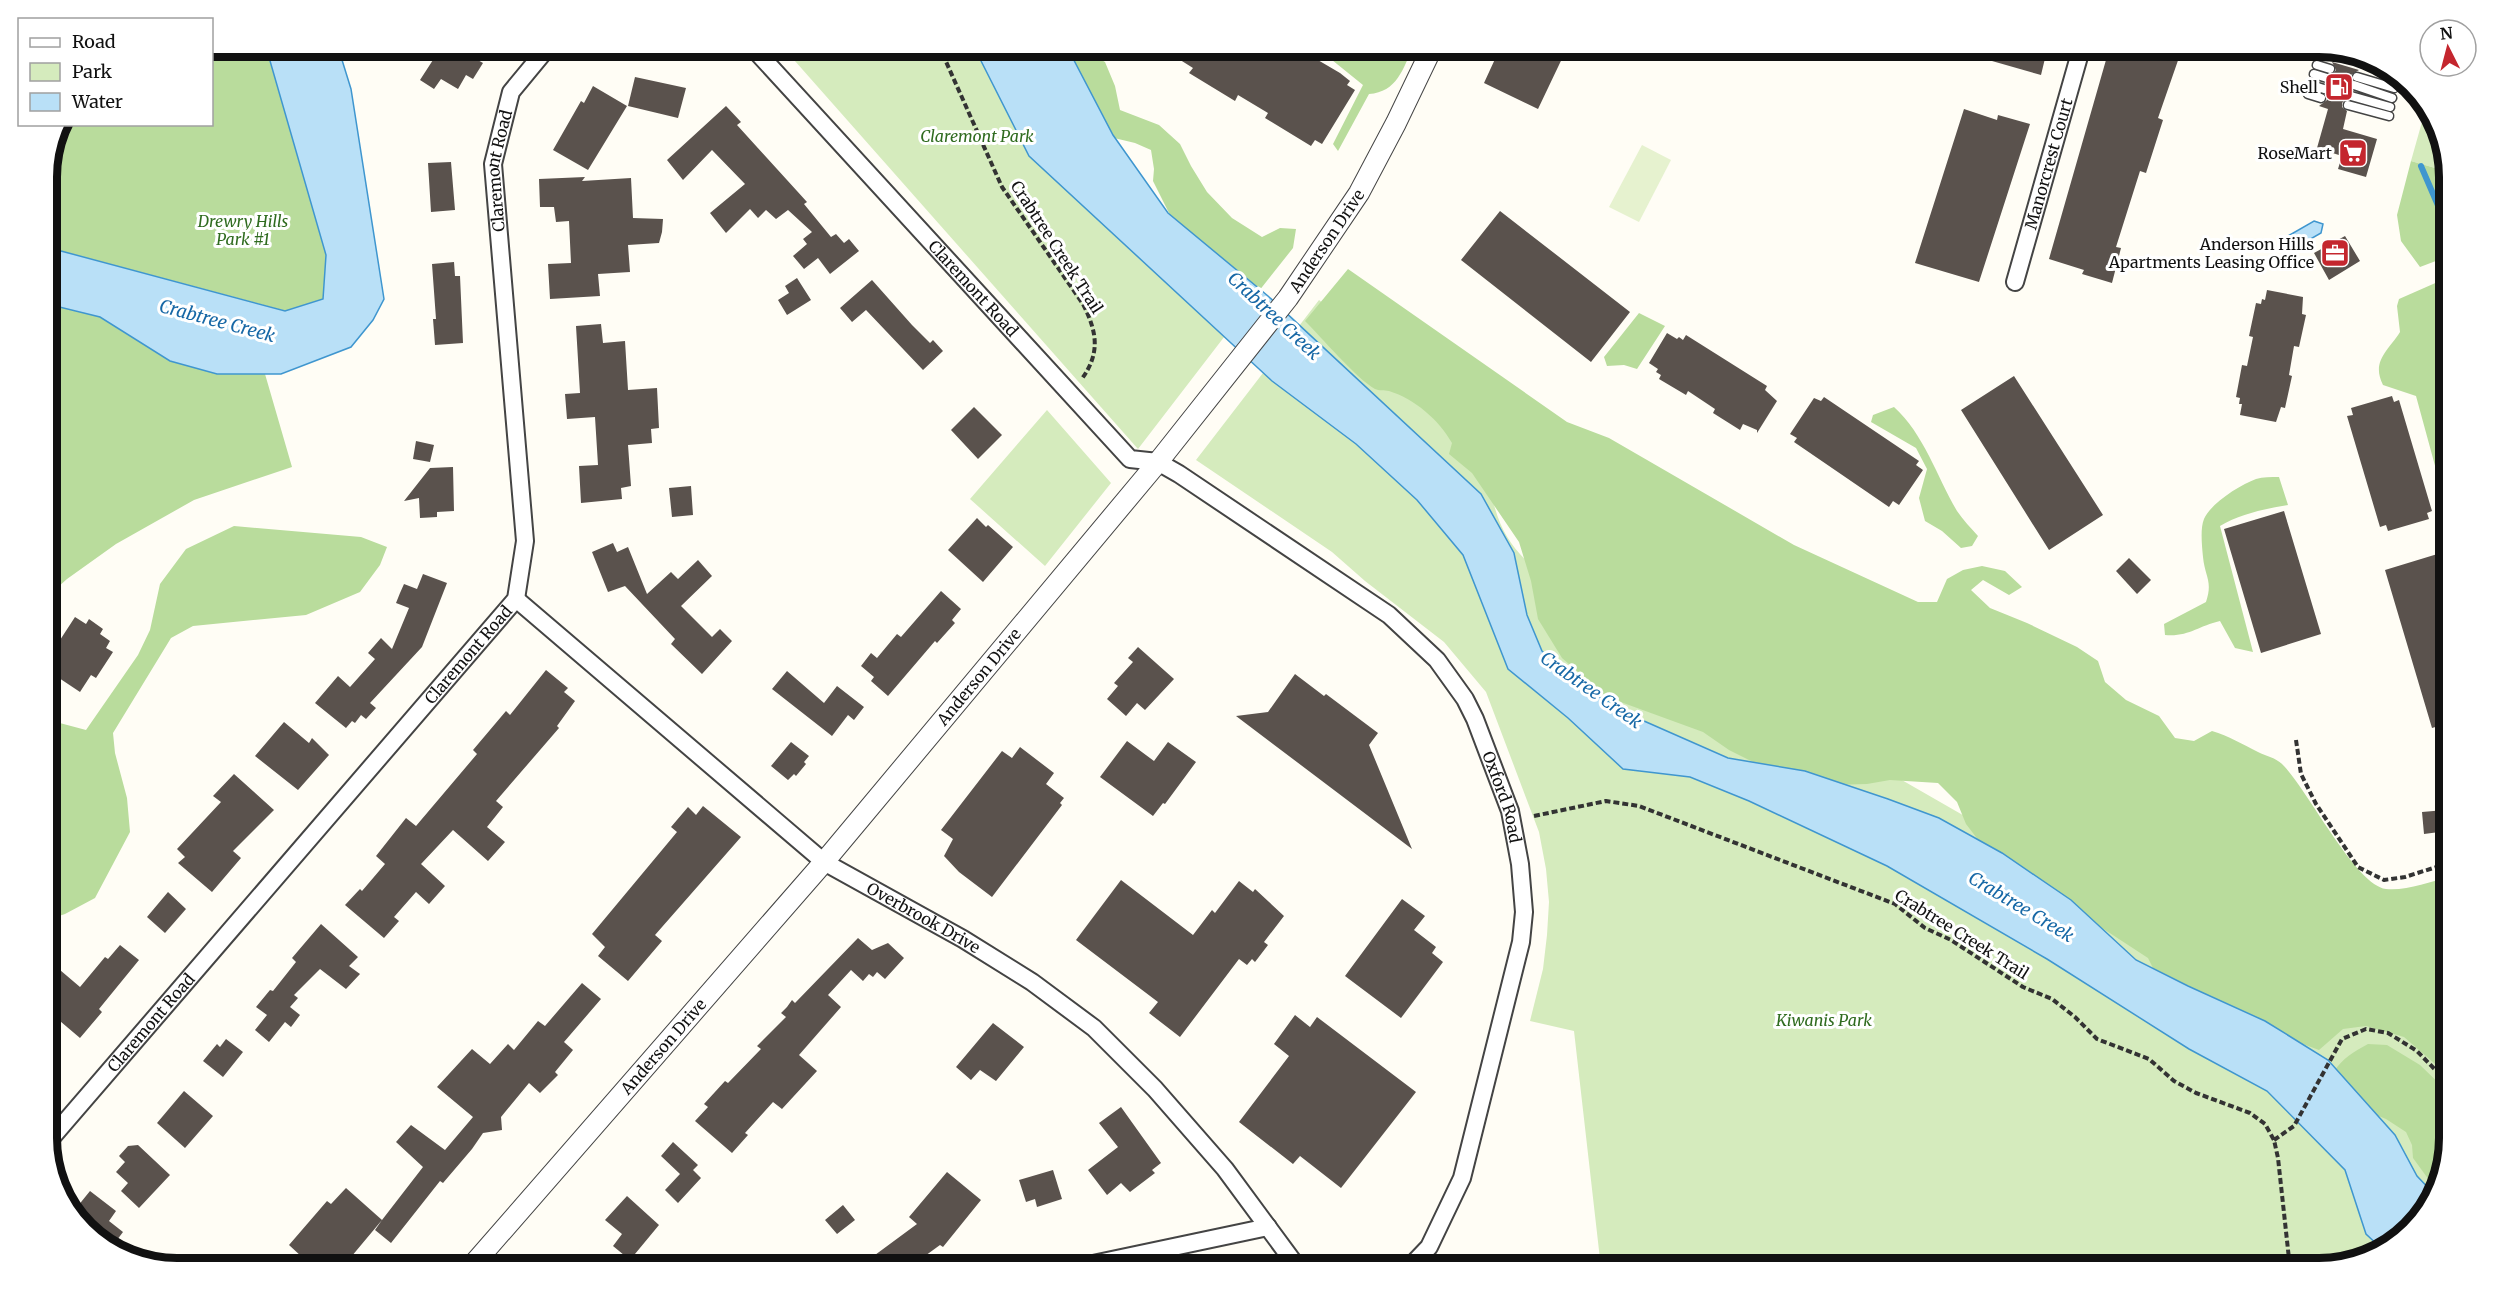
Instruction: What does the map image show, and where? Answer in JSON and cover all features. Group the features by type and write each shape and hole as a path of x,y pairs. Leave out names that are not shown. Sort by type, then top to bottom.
{"street":[{"name":"Claremont Road","path":"57,1131 516,599 525,542 494,164 511,92 540,57"},
{"name":"Claremont Road","path":"761,57 1067,393 1130,459 1158,462"},
{"name":"Anderson Drive","path":"480,1258 824,862 1158,462 1288,298 1359,193 1428,57"},
{"name":"Manorcrest Court","path":"2015,282 2079,57"},
{"name":"Oxford Road","path":"1158,462 1389,615 1437,660 1465,699 1475,719 1510,811 1521,864 1524,912 1521,942 1462,1178 1429,1246 1419,1258"},
{"name":"Overbrook Drive","path":"516,599 824,862 963,939 1032,982 1094,1028 1155,1089 1225,1169 1290,1258"},
{"path":"1125,1258 1268,1227"}],"lane":[{"path":"2316,69 2329,73"},
{"path":"2392,98 2356,81 2394,88"},
{"path":"2311,85 2324,89"},
{"path":"2308,94 2321,98"},
{"path":"2348,105 2390,112 2351,96"}],"path":[{"name":"Crabtree Creek Trail","path":"944,57 1002,187 1083,304 1092,322 1095,335 1094,352 1088,369 1077,385 1067,393"},
{"path":"2296,740 2301,774 2316,804 2358,867 2384,880 2405,877 2439,866"},
{"name":"Crabtree Creek Trail","path":"1534,816 1606,801 1639,806 1895,904 1925,928 1951,940 2023,987 2052,999 2075,1017 2097,1039 2149,1059 2174,1080 2196,1093 2250,1113 2265,1124 2274,1140 2278,1158 2289,1258"},
{"path":"2274,1140 2294,1126 2342,1039 2366,1029 2388,1033 2417,1051 2439,1073"}],"green space":[{"name":"Drewry Hills Park #1","path":"213,57 269,57 326,255 323,299 286,311 57,249 57,169 61,146 68,126 213,126"},
{"name":"Claremont Park","path":"791,57 1030,57 1241,315 1138,449"},
{"path":"1042,57 1096,57 1105,62 1115,86 1120,110 1159,125 1180,144 1207,192 1232,218 1262,237 1280,228 1296,229 1293,248 1255,296 1176,227 1153,181 1151,150 1135,143 1110,137"},
{"path":"1327,57 1408,57 1393,84 1379,92 1369,94 1338,151 1333,144 1363,85"},
{"path":"2423,117 2433,138 2439,169 2411,161"},
{"path":"1642,145 1671,160 1639,222 1609,207"},
{"path":"2411,161 2439,169 2439,260 2420,267 2401,241 2397,215"},
{"path":"1348,269 1567,422 1609,438 1794,545 1918,602 1937,602 1947,579 1963,570 1982,566 2005,571 2022,587 2009,595 1983,580 1971,590 1990,608 2077,647 2098,661 2105,682 2126,700 2159,716 2175,738 2194,741 2212,731 2280,762 2346,854 2374,883 2386,889 2402,889 2439,880 2439,1067 2404,1037 2366,1026 2343,1029 2319,1050 2273,1033 2156,974 2148,958 1989,854 1966,824 1957,802 1938,783 1890,780 1867,784 1832,785 1767,769 1729,750 1703,732 1607,697 1562,658 1538,619 1531,581 1519,542 1472,473 1449,454 1452,443 1447,434 1425,411 1408,399 1389,391 1377,390 1367,384 1305,321"},
{"path":"2439,281 2439,480 2416,396 2383,385 2380,377 2382,357 2400,332 2397,306 2399,299"},
{"name":"Kiwanis Park","path":"1319,300 1334,312 1399,350 1492,497 1499,520 1508,538 1536,570 2015,845 2439,1011 2439,1146 2433,1177 2419,1205 2386,1238 2358,1252 2335,1257 1600,1258 1574,1031 1530,1021 1543,969 1549,902 1539,832 1486,692 1444,642 1365,581 1332,552 1196,460"},
{"path":"61,307 100,317 170,361 217,374 265,374 292,467 194,500 116,544 57,588 57,318"},
{"path":"1639,313 1665,326 1637,369 1624,365 1607,366 1604,357"},
{"path":"1894,407 1914,430 1957,511 1978,536 1972,546 1961,548 1942,531 1925,521 1919,498 1927,469 1916,448 1871,422 1873,415"},
{"path":"1047,410 1111,483 1045,566 970,499"},
{"path":"2279,477 2288,505 2252,512 2220,526 2253,652 2235,648 2220,621 2187,633 2165,635 2164,624 2206,602 2209,584 2203,557 2202,532 2204,519 2208,513 2227,495 2249,482 2261,478"},
{"path":"234,526 361,537 387,547 380,565 360,592 306,615 193,626 171,638 113,733 115,753 127,798 130,832 95,898 57,917 57,722 86,730 138,655 150,630 160,584 186,549"},
{"path":"2368,1044 2387,1045 2420,1065 2439,1083 2439,1146 2431,1182 2413,1158 2412,1145 2406,1132 2386,1119 2364,1110 2334,1072 2344,1059"}],"water":[{"name":"Crabtree Creek","path":"269,57 341,57 351,89 384,299 373,320 351,347 281,374 217,374 170,361 100,317 57,306 57,249 285,311 323,299 326,255"},
{"name":"Crabtree Creek","path":"979,57 1072,57 1113,135 1168,213 1268,296 1481,494 1514,553 1527,615 1542,651 1590,692 1644,721 1728,758 1805,771 1888,799 1939,818 2002,853 2071,900 2136,960 2265,1021 2328,1060 2395,1135 2417,1176 2428,1188 2419,1205 2398,1228 2376,1244 2366,1234 2345,1170 2267,1091 2189,1049 2047,959 1887,866 1749,801 1690,777 1623,769 1568,718 1508,669 1463,555 1417,500 1356,444 1272,381 1029,156"},
{"path":"2314,221 2323,224 2321,233 2295,248 2288,246 2288,236"}],"building":[{"path":"435,57 477,57 476,59 483,63 473,79 466,75 458,89 441,79 434,89 420,80"},
{"path":"1176,57 1313,57 1340,73 1350,81 1347,85 1355,90 1322,144 1315,140 1311,146 1265,118 1268,113 1238,95 1235,101 1189,73 1193,68"},
{"path":"1496,57 1563,57 1538,109 1484,83"},
{"path":"1978,57 2045,57 2041,75"},
{"path":"2107,57 2179,57 2158,118 2163,120 2146,173 2140,171 2116,247 2121,248 2112,283 2082,274 2084,270 2049,259"},
{"name":"RoseMart","path":"2332,62 2359,70 2351,75 2348,84 2350,90 2346,92 2346,99 2342,103 2342,107 2347,111 2343,129 2377,139 2366,177 2338,169 2342,156 2317,148 2328,109 2319,106 2327,100 2326,95 2330,90 2328,84 2333,80 2332,75 2336,70"},
{"path":"635,77 686,88 678,118 628,106"},
{"path":"593,86 627,106 588,170 553,150 581,101 584,103"},
{"path":"726,106 741,122 737,125 807,202 804,204 831,237 836,234 844,243 849,239 859,251 830,274 818,258 804,269 793,256 807,244 803,239 812,232 788,210 776,219 766,210 758,218 750,209 726,233 710,213 745,184 712,150 683,180 667,160"},
{"path":"1964,109 1997,120 1998,115 2030,124 1979,282 1915,263"},
{"path":"451,162 455,210 431,212 428,163"},
{"path":"585,177 582,181 631,178 633,218 663,219 659,243 628,245 630,272 598,274 600,296 550,299 548,264 571,263 569,221 556,222 554,207 540,207 539,179"},
{"path":"1500,211 1630,312 1591,362 1461,260"},
{"name":"Anderson Hills Apartments Leasing Office","path":"2345,236 2360,261 2329,280 2314,253"},
{"path":"454,262 455,276 460,276 463,343 435,345 433,319 436,319 432,264"},
{"path":"797,278 811,300 787,315 778,300 789,293 785,286"},
{"path":"872,280 930,343 933,340 943,351 923,370 866,310 852,322 840,308"},
{"path":"2267,290 2303,297 2302,314 2306,315 2299,347 2294,346 2289,375 2292,376 2285,408 2281,407 2276,422 2240,415 2242,404 2239,404 2240,398 2236,397 2242,365 2247,366 2253,337 2249,336 2256,303 2261,304 2262,299 2265,300"},
{"path":"601,324 603,343 625,341 628,390 657,388 659,428 651,429 652,443 628,445 631,486 621,488 622,499 581,503 579,466 598,465 595,417 567,419 565,394 580,393 576,326"},
{"path":"1667,333 1683,340 1686,335 1767,386 1765,390 1777,401 1757,433 1757,430 1743,424 1740,430 1713,413 1715,409 1688,391 1686,395 1659,379 1661,375 1656,372 1658,369 1649,363"},
{"path":"2014,376 2103,515 2049,550 1961,410"},
{"path":"2392,396 2394,402 2399,400 2432,511 2427,513 2429,519 2388,531 2386,525 2380,527 2347,416 2353,415 2351,408"},
{"path":"1824,397 1919,461 1916,465 1923,470 1899,505 1893,501 1889,507 1794,442 1797,438 1790,434 1814,398 1821,401"},
{"path":"974,407 1002,435 978,459 951,430"},
{"path":"416,441 434,445 430,462 413,459"},
{"path":"453,467 454,511 437,512 437,517 420,518 419,498 404,501 430,468"},
{"path":"691,486 693,515 672,517 669,488"},
{"path":"2284,511 2321,634 2261,653 2224,529"},
{"path":"977,518 1013,547 983,582 948,550"},
{"path":"613,543 617,552 628,547 647,594 671,572 678,579 698,560 712,576 681,606 712,637 720,629 732,641 702,674 671,644 675,639 625,586 608,592 592,552"},
{"path":"2439,554 2439,726 2432,728 2385,570"},
{"path":"2129,558 2151,580 2137,594 2116,571"},
{"path":"423,574 447,583 422,647 370,703 376,708 366,719 361,715 355,723 352,721 346,728 315,703 338,676 350,687 375,659 368,653 381,638 392,649 409,608 396,603 400,593 404,584 417,589"},
{"path":"941,591 961,609 952,620 955,623 937,643 935,641 888,696 871,681 874,677 861,666 871,653 877,658 897,634 901,637"},
{"path":"75,617 86,624 89,619 103,629 100,634 110,641 106,648 113,652 96,678 91,675 80,692 57,677 57,645"},
{"path":"1138,647 1174,679 1145,710 1137,703 1126,716 1107,699 1118,686 1114,683 1133,662 1128,658"},
{"path":"546,670 568,688 564,692 575,701 557,726 559,728 496,801 503,807 487,827 505,842 488,861 453,830 421,864 445,886 429,904 416,892 394,917 399,921 384,938 345,905 360,889 362,891 385,864 376,856 406,818 416,826 477,754 473,750 506,711 510,715"},
{"path":"787,671 824,703 837,686 864,707 854,720 848,715 832,736 772,689"},
{"path":"1295,674 1378,733 1369,745 1412,849 1236,716 1268,712"},
{"path":"284,722 309,743 312,738 329,755 298,790 255,756"},
{"path":"1127,741 1154,761 1168,742 1196,762 1165,804 1163,803 1153,816 1100,777"},
{"path":"791,742 809,756 804,762 806,764 796,776 794,774 788,780 771,766"},
{"path":"1020,747 1054,773 1046,784 1064,798 1060,803 1062,805 992,897 959,872 944,856 953,839 941,830 1002,751 1012,758"},
{"path":"234,774 274,810 233,851 241,858 212,892 178,863 185,857 177,849 221,802 213,796"},
{"path":"703,806 741,837 655,935 662,941 628,981 598,956 605,947 592,934 677,832 671,827 688,807 696,815"},
{"path":"2439,811 2439,832 2424,834 2422,812"},
{"path":"1121,880 1193,935 1212,910 1215,913 1239,881 1253,892 1255,889 1284,916 1264,942 1268,945 1255,962 1252,959 1247,965 1239,959 1180,1037 1149,1013 1158,1002 1076,940"},
{"path":"168,892 186,909 165,933 147,917"},
{"path":"1402,899 1425,916 1414,930 1436,947 1432,953 1443,962 1401,1018 1345,976"},
{"path":"321,924 358,957 349,966 360,974 346,989 320,969 294,995 298,998 290,1007 300,1015 291,1027 285,1022 269,1042 255,1030 267,1015 256,1007 270,990 273,991 296,962 292,958"},
{"path":"858,938 872,950 888,943 904,958 885,979 877,972 873,977 869,974 863,981 851,970 828,995 841,1007 799,1055 817,1071 782,1109 773,1102 745,1133 748,1135 732,1153 695,1121 708,1107 704,1104 725,1081 728,1083 761,1049 757,1046 786,1017 781,1013 792,1000 795,1003"},
{"path":"120,945 139,960 99,1009 102,1012 80,1038 57,1018 57,973 60,970 80,987 105,957 108,959"},
{"path":"582,983 601,999 564,1042 573,1050 555,1072 558,1075 540,1093 529,1083 501,1117 502,1130 483,1133 443,1183 440,1181 391,1243 375,1230 423,1167 396,1142 411,1125 445,1150 473,1117 437,1087 472,1049 490,1064 508,1044 514,1050 538,1021 545,1026"},
{"path":"1295,1015 1310,1027 1317,1017 1416,1092 1341,1188 1300,1156 1293,1164 1239,1122 1289,1056 1274,1044"},
{"path":"993,1023 1024,1047 996,1081 980,1070 971,1080 956,1067"},
{"path":"226,1039 243,1052 223,1077 203,1061 217,1044 220,1047"},
{"path":"184,1091 213,1116 185,1148 157,1123"},
{"path":"1121,1107 1161,1163 1152,1170 1155,1173 1130,1192 1121,1183 1107,1195 1088,1170 1118,1147 1099,1123"},
{"path":"673,1142 698,1165 693,1170 701,1178 678,1203 665,1190 680,1174 661,1156"},
{"path":"138,1145 170,1175 139,1208 121,1191 128,1183 116,1172 125,1162 119,1156 128,1146"},
{"path":"1053,1170 1062,1199 1037,1207 1035,1199 1026,1202 1019,1180"},
{"path":"947,1172 981,1200 943,1247 940,1245 922,1258 871,1258 917,1224 909,1217"},
{"path":"346,1188 382,1220 350,1258 303,1258 289,1245 327,1201 331,1204"},
{"path":"90,1191 116,1211 109,1221 123,1232 116,1241 110,1238 78,1206"},
{"path":"627,1196 659,1225 632,1258 628,1258 613,1246 622,1234 605,1220"},
{"path":"843,1205 855,1220 837,1234 825,1220"}],"waterway":[{"path":"2421,166 2439,208"}],"place":[{"name":"Shell","path":"2339,87"},
{"name":"RoseMart","path":"2353,153"},
{"name":"Anderson Hills Apartments Leasing Office","path":"2335,253"}]}
